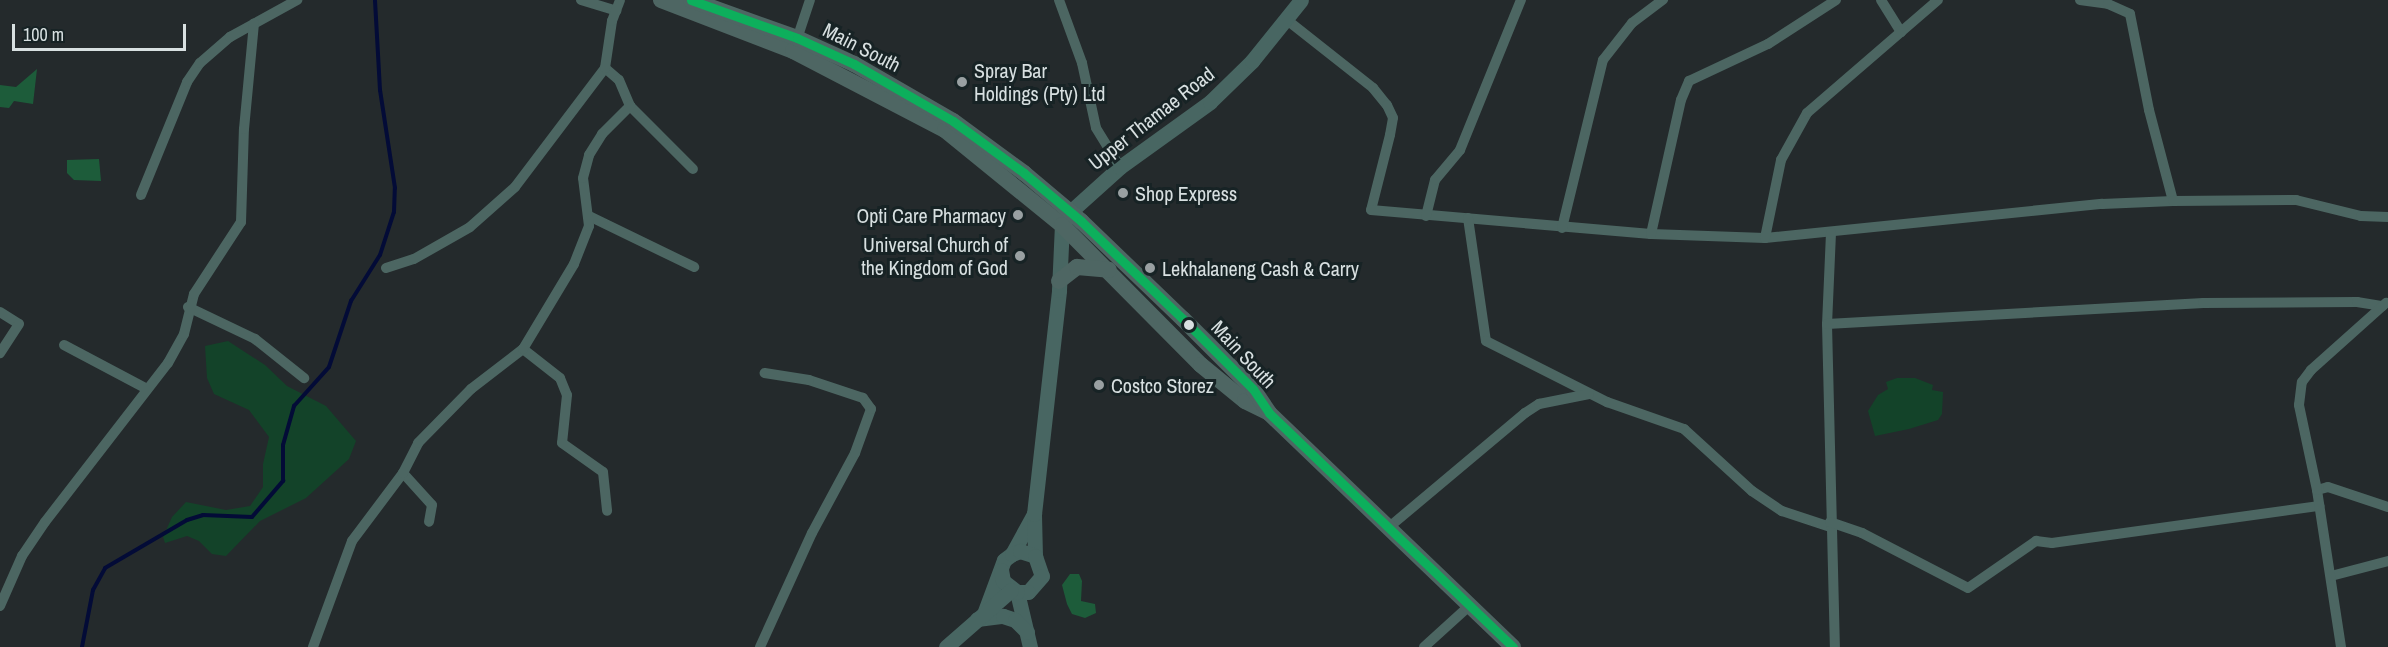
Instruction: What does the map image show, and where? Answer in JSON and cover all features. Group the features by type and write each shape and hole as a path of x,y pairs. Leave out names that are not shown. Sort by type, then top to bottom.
{"main road":[{"name":"Main South","path":"661,0 795,45"},
{"name":"Main South","path":"691,0 795,45 945,130 1066,218 1253,389 1269,413"},
{"name":"Upper Thamae Road","path":"1066,218 1120,167 1210,102 1287,20 1301,0"},
{"name":"Main South","path":"1066,218 1109,270 1201,365 1245,401 1269,413"},
{"path":"1028,635 1041,565 1035,556 1034,514 1066,218"},
{"path":"1059,280 1077,267 1109,270"},
{"path":"1269,413 1513,647"},
{"path":"980,616 1001,570 1034,514"},
{"path":"1011,554 1020,551 1035,556"},
{"path":"1001,570 1003,581 1014,591 1028,635"},
{"path":"946,647 980,616 1014,591 1037,586"},
{"path":"980,616 1003,616 1015,620 1028,635"}],"street":[{"path":"141,195 186,82 214,48 297,0"},
{"path":"386,268 414,259 470,227 506,195 605,68 618,5 581,0"},
{"path":"795,45 810,0"},
{"path":"1059,0 1082,63 1096,128 1120,167"},
{"path":"1426,216 1435,180 1460,150 1521,0"},
{"path":"1562,228 1603,60 1632,23 1664,0"},
{"path":"1651,234 1680,100 1689,81 1768,44 1836,0"},
{"path":"1881,0 1901,32"},
{"path":"1765,238 1781,160 1807,113 1938,0"},
{"path":"2080,0 2108,4 2130,14 2149,110 2173,201"},
{"path":"1287,20 1373,88 1387,105 1393,118 1371,210 1562,228 1765,238 2102,204 2173,201 2296,200 2361,216 2388,217"},
{"path":"0,606 22,556 45,522 147,389 184,334 188,307 219,250 233,238 240,222 244,129 254,23"},
{"path":"605,68 619,80 630,106 693,169"},
{"path":"314,647 352,541 403,473 418,443 452,407 523,348 574,264 586,238 589,216 583,177 589,155 602,134 630,106"},
{"path":"589,216 694,267"},
{"path":"1468,218 1486,340 1589,394 1684,429 1752,491 1782,511 1862,533 1968,588 2036,541 2052,543 2319,506"},
{"path":"1831,233 1827,324 1830,524 1835,647"},
{"path":"1827,324 2203,303 2386,303"},
{"path":"2341,647 2317,490 2299,405 2302,382 2326,354 2386,303"},
{"path":"188,307 255,339 304,378"},
{"path":"0,312 19,324 0,353"},
{"path":"64,345 147,389"},
{"path":"523,348 560,378 567,395 562,443 603,472 607,511"},
{"path":"760,647 812,533 855,453 871,410 863,398 809,380 765,373"},
{"path":"1388,528 1525,413 1539,404 1589,394"},
{"path":"403,473 432,505 429,522"},
{"path":"2317,490 2328,487 2388,507"},
{"path":"2331,576 2388,561"},
{"path":"1424,647 1469,606"}],"green space":[{"path":"37,69 33,104 14,101 9,108 0,107 0,85 16,87"},
{"path":"99,159 101,181 74,180 67,173 67,160"},
{"path":"228,341 265,365 287,386 326,406 356,441 349,459 306,498 260,521 226,556 212,554 199,541 187,536 165,543 163,537 172,517 186,502 226,510 250,506 263,487 263,464 269,437 249,410 214,394 207,378 205,346"},
{"path":"1897,378 1915,378 1933,385 1932,390 1943,392 1942,414 1938,420 1875,436 1868,411 1878,395 1888,389 1886,382"},
{"path":"1070,574 1079,574 1082,581 1081,601 1095,604 1096,613 1085,618 1072,614 1062,585"}],"waterway":[{"path":"82,647 93,590 105,568 187,520 203,515 252,517 283,481 283,445 294,406 329,367 351,301 380,255 394,212 395,188 380,90 375,0"}],"transit line":[{"path":"691,0 797,38 854,64 953,121 1024,173 1081,221 1183,319 1253,389 1269,413 1513,647"}],"place":[{"name":"Spray Bar Holdings (Pty) Ltd","path":"962,82"},
{"name":"Shop Express","path":"1123,193"},
{"name":"Opti Care Pharmacy","path":"1018,215"},
{"name":"Universal Church of the Kingdom of God","path":"1020,256"},
{"name":"Lekhalaneng Cash & Carry","path":"1150,268"},
{"name":"Costco Storez","path":"1099,385"}]}
